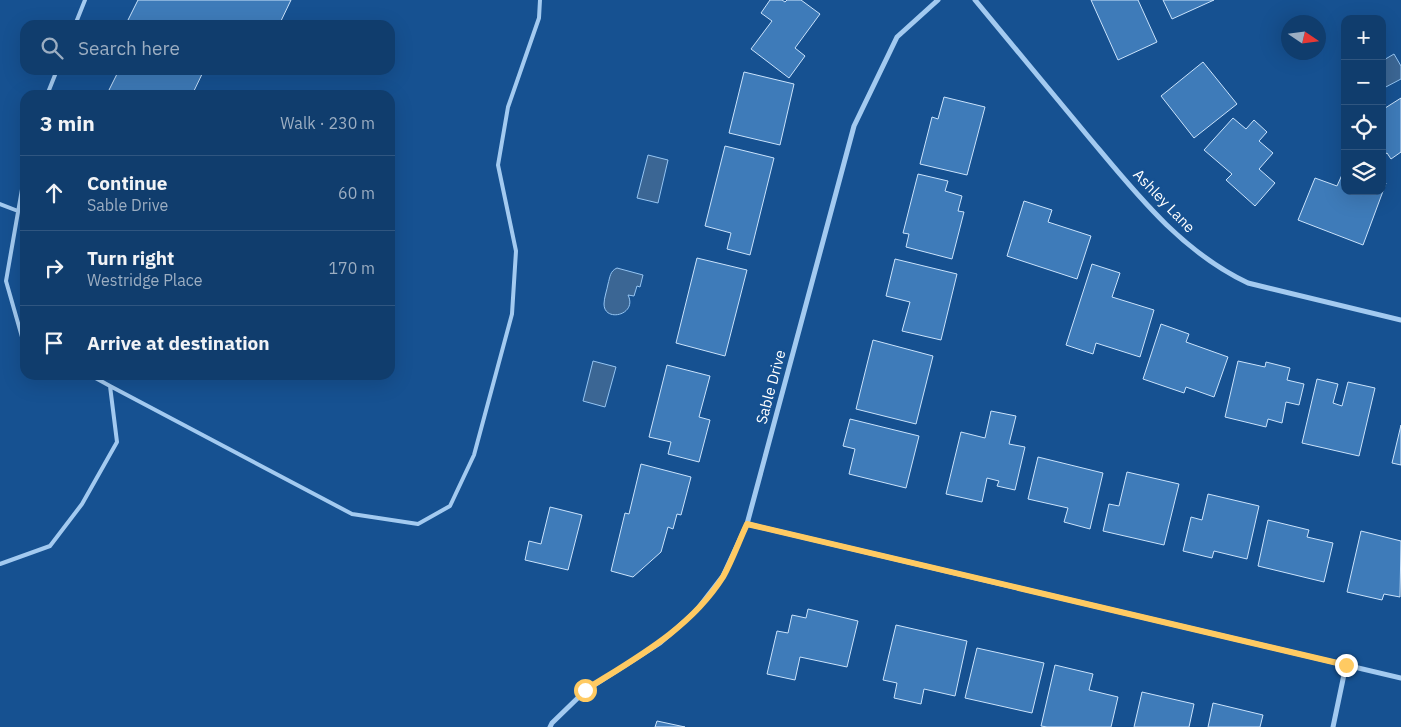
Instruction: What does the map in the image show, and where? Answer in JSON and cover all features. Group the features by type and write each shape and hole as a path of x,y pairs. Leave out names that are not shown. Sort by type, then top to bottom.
{"street":[{"name":"Sable Drive","path":"550,727 585,690 660,643 696,611 723,576 747,524 854,126 897,37 938,0"},
{"name":"Ashley Lane","path":"975,0 1148,208 1182,240 1231,276 1248,284 1401,320"},
{"path":"747,524 1401,678"},
{"path":"1333,727 1346,665"}],"lane":[{"path":"77,20 85,0"},
{"path":"99,380 352,514 418,524 450,506 474,455 512,314 516,251 498,165 508,107 539,18 540,0"},
{"path":"49,90 55,75"},
{"path":"20,200 6,281 20,330"},
{"path":"0,204 18,211"},
{"path":"0,564 50,546 82,504 117,442 110,386"}],"water":[{"path":"1394,54 1401,66 1401,79 1386,87 1386,60"},
{"path":"648,155 668,160 658,203 637,198"},
{"path":"617,268 643,275 640,287 637,286 634,296 628,295 630,302 628,308 625,312 614,315 605,310 604,302 611,274"},
{"path":"593,361 616,367 605,407 583,401"}],"building":[{"path":"138,0 291,0 281,20 128,20"},
{"path":"770,0 782,0 785,2 787,0 801,0 820,14 795,48 805,56 789,78 751,49 772,21 761,13"},
{"path":"1091,0 1138,0 1157,42 1118,60"},
{"path":"1163,0 1214,0 1172,19"},
{"path":"1203,62 1237,104 1194,138 1161,96"},
{"path":"744,72 794,84 780,145 729,133"},
{"path":"116,75 202,75 194,90 109,90"},
{"path":"944,97 985,107 967,175 920,164 932,117 938,119"},
{"path":"1401,98 1401,152 1391,159 1386,154 1386,107"},
{"path":"1233,118 1246,129 1254,120 1267,132 1259,141 1273,153 1259,169 1275,183 1255,206 1226,180 1232,174 1204,150"},
{"path":"725,146 774,158 750,255 727,249 731,233 705,226"},
{"path":"918,174 948,181 945,191 962,196 958,211 964,212 952,259 906,247 909,234 903,233"},
{"path":"1341,177 1341,195 1382,195 1363,245 1298,220 1315,178 1337,186"},
{"path":"1024,201 1052,210 1048,222 1091,236 1077,279 1007,256"},
{"path":"697,258 747,270 725,356 676,343"},
{"path":"895,259 957,274 941,340 902,331 910,302 886,296"},
{"path":"1092,264 1120,273 1112,297 1154,310 1140,357 1096,343 1093,354 1066,345"},
{"path":"1161,324 1189,334 1186,342 1228,357 1214,397 1186,387 1184,393 1143,379"},
{"path":"873,340 933,356 916,424 856,409"},
{"path":"1238,361 1265,367 1266,362 1290,368 1287,380 1304,384 1299,405 1286,402 1282,423 1268,419 1266,427 1225,417"},
{"path":"667,365 710,376 699,417 710,420 699,462 668,454 671,442 649,437"},
{"path":"1317,379 1338,384 1333,403 1342,406 1348,382 1375,388 1359,456 1302,443"},
{"path":"991,411 1016,416 1009,444 1025,447 1015,490 997,486 999,481 987,478 982,502 946,494 961,432 985,438"},
{"path":"850,419 919,436 906,488 849,474 855,449 843,446"},
{"path":"1401,425 1401,465 1392,463"},
{"path":"1038,457 1103,473 1090,529 1064,522 1068,508 1028,499"},
{"path":"641,464 691,477 681,515 677,514 673,529 668,527 661,552 633,577 611,571 625,513 629,514"},
{"path":"1127,472 1179,484 1164,545 1103,531 1109,504 1119,506"},
{"path":"1208,494 1259,506 1247,559 1214,551 1212,558 1183,551 1191,517 1202,520"},
{"path":"550,507 582,515 568,570 525,560 529,541 541,544"},
{"path":"1268,520 1309,530 1307,537 1333,543 1324,582 1258,566"},
{"path":"1361,531 1401,541 1400,597 1384,594 1382,600 1347,592"},
{"path":"808,609 858,621 847,667 800,657 795,680 767,674 777,631 788,633 792,615 806,618"},
{"path":"896,625 967,641 955,696 924,689 921,704 894,698 897,683 883,680"},
{"path":"977,648 1044,663 1032,713 965,698"},
{"path":"1055,665 1093,674 1089,690 1118,697 1111,727 1041,726"},
{"path":"1142,692 1194,704 1189,727 1134,727"},
{"path":"1213,703 1263,715 1260,727 1208,727"},
{"path":"657,721 685,727 655,727"}],"route":[{"path":"585,690 660,643 696,611 723,576 747,524 1346,665"}]}
